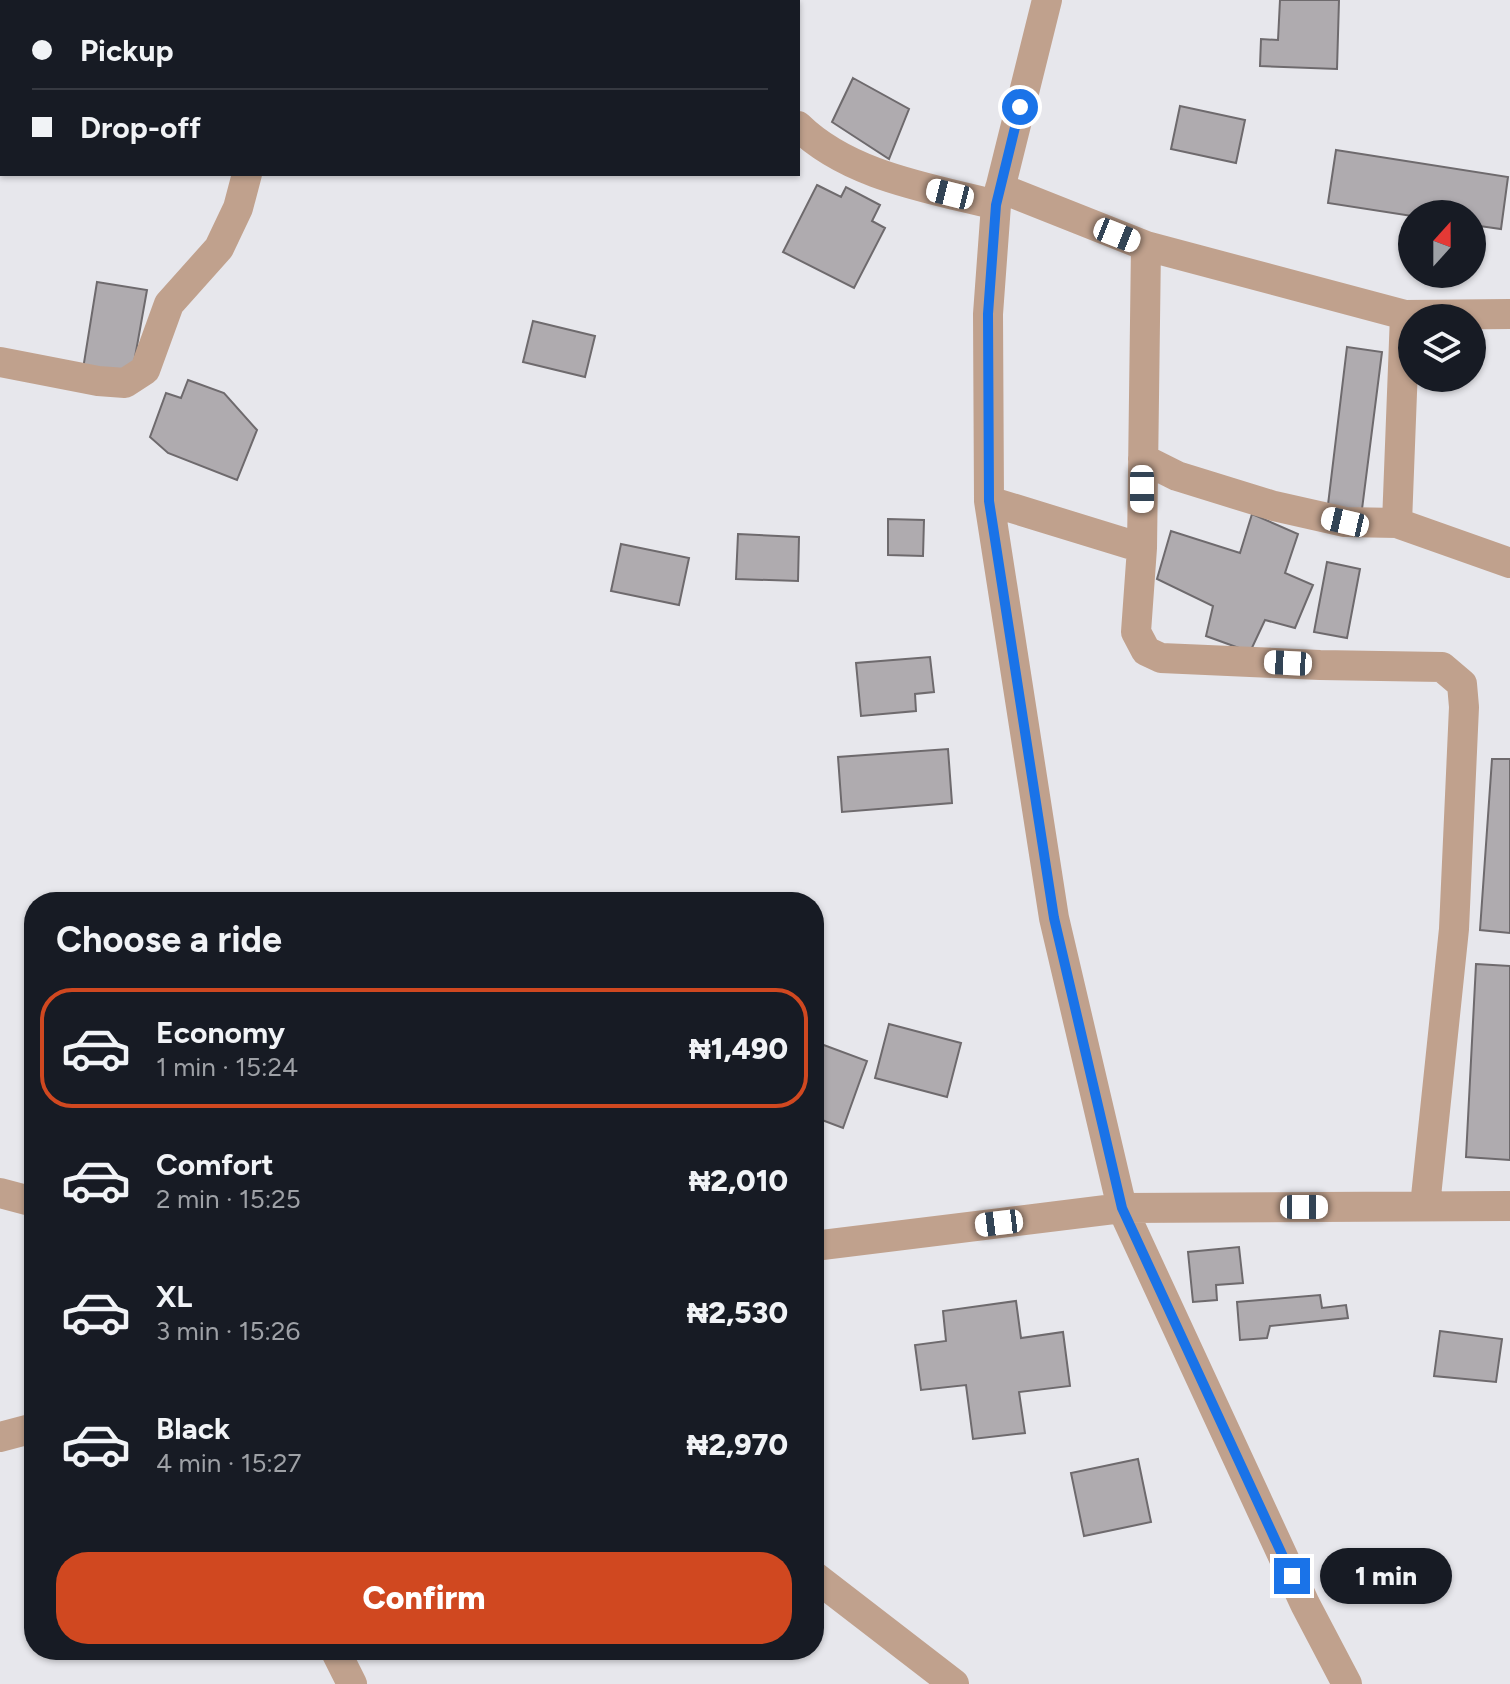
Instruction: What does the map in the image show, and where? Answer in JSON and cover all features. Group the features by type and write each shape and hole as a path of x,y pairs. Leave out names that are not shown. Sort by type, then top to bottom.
{"street":[{"path":"1047,0 998,196 988,314 989,501 1054,918 1122,1208 1305,1604 1347,1684"},
{"path":"800,128 814,141 858,166 927,188 998,196 1146,246 1398,313"},
{"path":"0,362 98,381 125,383 145,370 169,304 219,248 238,208 246,176"},
{"path":"1146,246 1142,548 1136,632 1146,651 1161,658 1442,667 1462,684 1464,707 1454,929 1425,1206"},
{"path":"1486,314 1510,314"},
{"path":"1397,523 1402,392"},
{"path":"1143,459 1177,476 1274,506 1345,522 1397,523 1510,563"},
{"path":"989,501 1142,548"},
{"path":"0,1193 24,1199"},
{"path":"824,1245 1122,1208 1510,1206"},
{"path":"0,1437 24,1431"},
{"path":"824,1584 954,1684"},
{"path":"340,1660 352,1684"}],"building":[{"path":"1280,0 1339,0 1337,69 1260,66 1261,39 1278,40"},
{"path":"853,78 909,109 889,159 832,122"},
{"path":"1180,106 1245,120 1236,163 1171,149"},
{"path":"1336,150 1508,177 1501,229 1486,227 1486,200 1398,200 1398,214 1328,203"},
{"path":"817,185 841,197 846,187 880,205 872,221 885,228 854,288 783,252"},
{"path":"97,282 147,290 132,374 83,369"},
{"path":"533,321 595,336 585,377 523,362"},
{"path":"1347,347 1382,352 1361,517 1327,513"},
{"path":"188,380 224,393 257,430 237,480 168,453 150,437 166,393 181,398"},
{"path":"1252,514 1298,534 1285,573 1313,585 1295,628 1265,620 1250,652 1206,636 1213,606 1157,579 1171,531 1240,553"},
{"path":"888,519 924,520 923,556 888,555"},
{"path":"738,534 799,537 798,581 736,579"},
{"path":"621,544 689,558 679,605 611,591"},
{"path":"1327,562 1360,569 1347,638 1314,632"},
{"path":"930,657 934,692 915,694 916,711 861,716 856,663"},
{"path":"948,749 952,803 842,812 838,757"},
{"path":"1492,759 1510,759 1510,933 1480,930"},
{"path":"1476,964 1510,966 1510,1160 1466,1157"},
{"path":"889,1024 961,1043 947,1097 875,1078"},
{"path":"824,1045 867,1061 843,1128 824,1121"},
{"path":"1239,1247 1243,1283 1216,1285 1217,1300 1193,1302 1188,1252"},
{"path":"1320,1295 1322,1308 1346,1305 1348,1318 1270,1326 1267,1338 1240,1340 1237,1302"},
{"path":"1016,1301 1021,1338 1063,1332 1070,1386 1019,1392 1025,1433 973,1439 966,1385 921,1390 915,1345 946,1341 943,1311"},
{"path":"1440,1331 1502,1339 1496,1382 1434,1376"},
{"path":"1138,1459 1151,1522 1084,1536 1071,1473"}],"route":[{"path":"1020,107 996,205 988,314 989,501 1054,918 1122,1208 1292,1576"}]}
